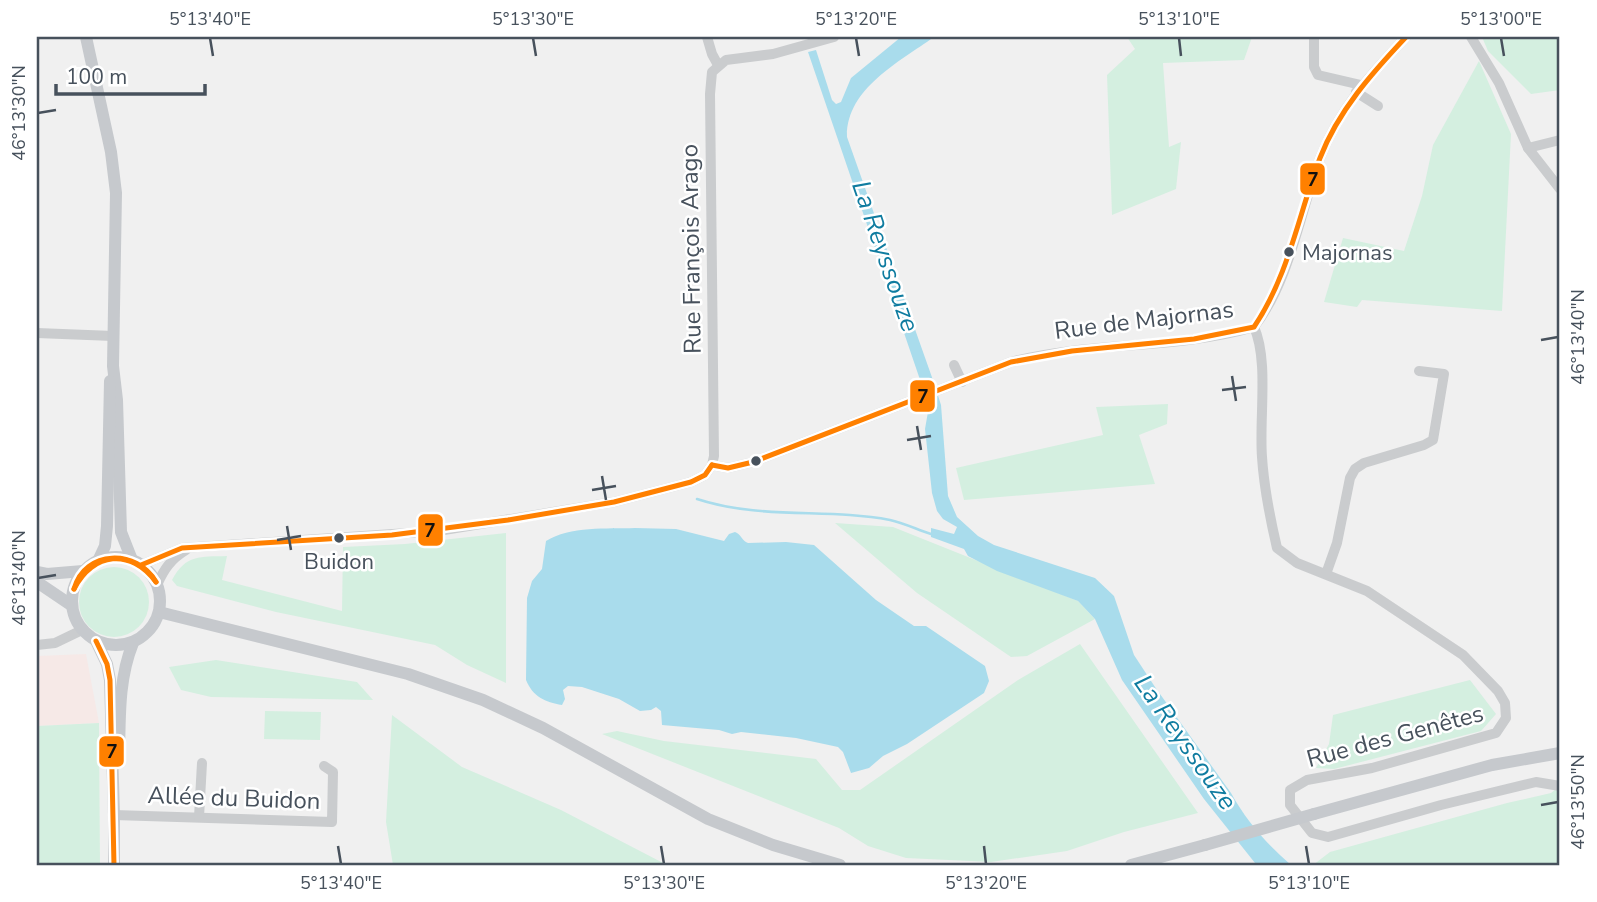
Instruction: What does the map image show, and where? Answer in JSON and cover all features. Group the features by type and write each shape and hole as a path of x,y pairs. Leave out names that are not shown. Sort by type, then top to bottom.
{"main road":[{"path":"86,37 115,174 117,213 113,366 117,400 121,532 136,562"},
{"path":"98,561 107,526 108,388 113,366"},
{"path":"96,641 120,646 132,643 149,631 159,612 157,584 150,573 136,562 120,557 98,561 83,571 72,592 71,605 76,622 96,641 107,664 110,680 114,865"},
{"path":"37,572 47,574 83,571"},
{"path":"37,582 71,605"},
{"path":"159,612 408,674 483,700 543,727 708,819 773,845 840,865"},
{"path":"114,814 118,781 121,692 124,664 132,643"},
{"path":"1131,865 1492,765 1560,753"}],"street":[{"path":"707,37 718,65 726,60 773,54 831,38"},
{"path":"1314,37 1314,67 1318,75 1359,88 1378,106"},
{"name":"Rue de Majornas","path":"712,465 738,467 1011,362 1037,355 1205,339 1254,327 1273,300 1321,156 1334,128 1359,88 1406,37"},
{"path":"1471,37 1493,72 1528,148 1560,189"},
{"name":"Rue François Arago","path":"712,465 710,81 712,72 718,65"},
{"path":"1528,148 1560,140"},
{"name":"Rue des Genêtes","path":"1254,327 1260,348 1261,456 1267,505 1277,548 1297,563 1367,591 1463,655 1498,691 1505,703 1506,718 1496,733 1371,768 1307,780 1290,790 1290,805 1312,833 1321,837 1336,836 1441,805 1536,782 1560,786"},
{"path":"37,333 113,336"},
{"path":"954,365 962,382"},
{"path":"1326,574 1337,543 1350,478 1355,469 1364,463 1433,440 1444,374 1419,371"},
{"path":"136,562 196,546 392,535 508,520 614,502 678,485 705,475 712,465"},
{"path":"157,584 172,560 183,551 196,546"},
{"path":"37,645 55,643 82,630"},
{"path":"199,817 202,763"},
{"name":"Allée du Buidon","path":"114,814 332,822 333,772 324,766"}],"shaded area":[{"path":"86,654 99,723 37,726 37,656"}],"green space":[{"path":"1127,37 1252,37 1244,60 1163,63 1169,147 1181,142 1176,189 1112,215 1107,75 1135,49"},
{"path":"1482,37 1560,37 1560,90 1531,94 1488,51"},
{"path":"1479,61 1511,134 1502,311 1362,300 1357,307 1324,302 1343,238 1404,251 1422,196 1433,145"},
{"path":"1168,404 1167,424 1139,435 1155,484 964,500 956,468 1103,435 1096,407"},
{"path":"835,523 893,527 1078,601 1095,619 1027,656 1011,657 917,593"},
{"path":"506,533 506,683 467,665 435,645 276,612 177,586 172,580 188,561 201,557 227,556 222,580 342,611 343,547 405,544"},
{"path":"114,567 139,577 149,602 139,627 114,637 89,627 79,602 89,577"},
{"path":"1080,644 1198,813 1124,832 1067,851 991,862 906,858 868,846 839,828 602,734 617,731 664,741 816,759 842,790 860,790 1018,680"},
{"path":"216,660 357,682 373,700 211,697 181,690 169,667"},
{"path":"1470,680 1496,714 1481,731 1334,769 1316,768 1329,744 1333,715"},
{"path":"265,711 321,712 320,740 264,739"},
{"path":"392,715 462,767 561,810 667,865 393,865 386,822"},
{"path":"99,723 100,865 37,865 37,726"},
{"path":"1556,789 1560,795 1560,865 1313,865 1330,852 1551,793"}],"water":[{"name":"La Reyssouze","path":"901,37 934,37 891,67 865,91 849,120 847,137 941,405 948,496 957,517 978,536 994,545 1095,578 1114,596 1134,655 1155,687 1251,823 1291,865 1255,863 1204,799 1122,680 1095,619 1078,601 997,571 968,556 964,549 931,537 931,528 954,534 957,527 943,519 937,511 932,493 925,429 929,406 808,52 816,50 832,100 836,104 841,102 851,78"},
{"path":"676,529 724,541 729,534 735,532 748,543 786,542 814,545 876,600 914,626 926,626 985,666 989,681 984,693 907,744 883,756 869,768 851,773 843,752 838,747 796,738 741,732 732,734 719,730 662,725 661,711 656,707 640,711 619,699 582,687 568,686 563,690 565,699 562,705 540,698 526,680 527,598 532,581 542,569 546,541 577,531"}],"waterway":[{"path":"697,499 770,512 890,520 931,534"}],"transit line":[{"name":"7","path":"712,465 728,468 753,462 1011,362 1072,351 1194,339 1254,327 1276,287 1327,141 1357,93 1406,37"},
{"name":"7","path":"141,565 182,548 392,535 508,520 614,502 691,482 705,475 712,465"},
{"name":"7","path":"74,589 89,566 112,558 137,564 156,582"},
{"name":"7","path":"74,589 91,568 113,559 135,564 156,582"},
{"name":"7","path":"96,641 107,664 110,680 114,865"}],"place":[{"name":"Majornas","path":"1289,252"},
{"name":"Buidon","path":"339,538"}]}
